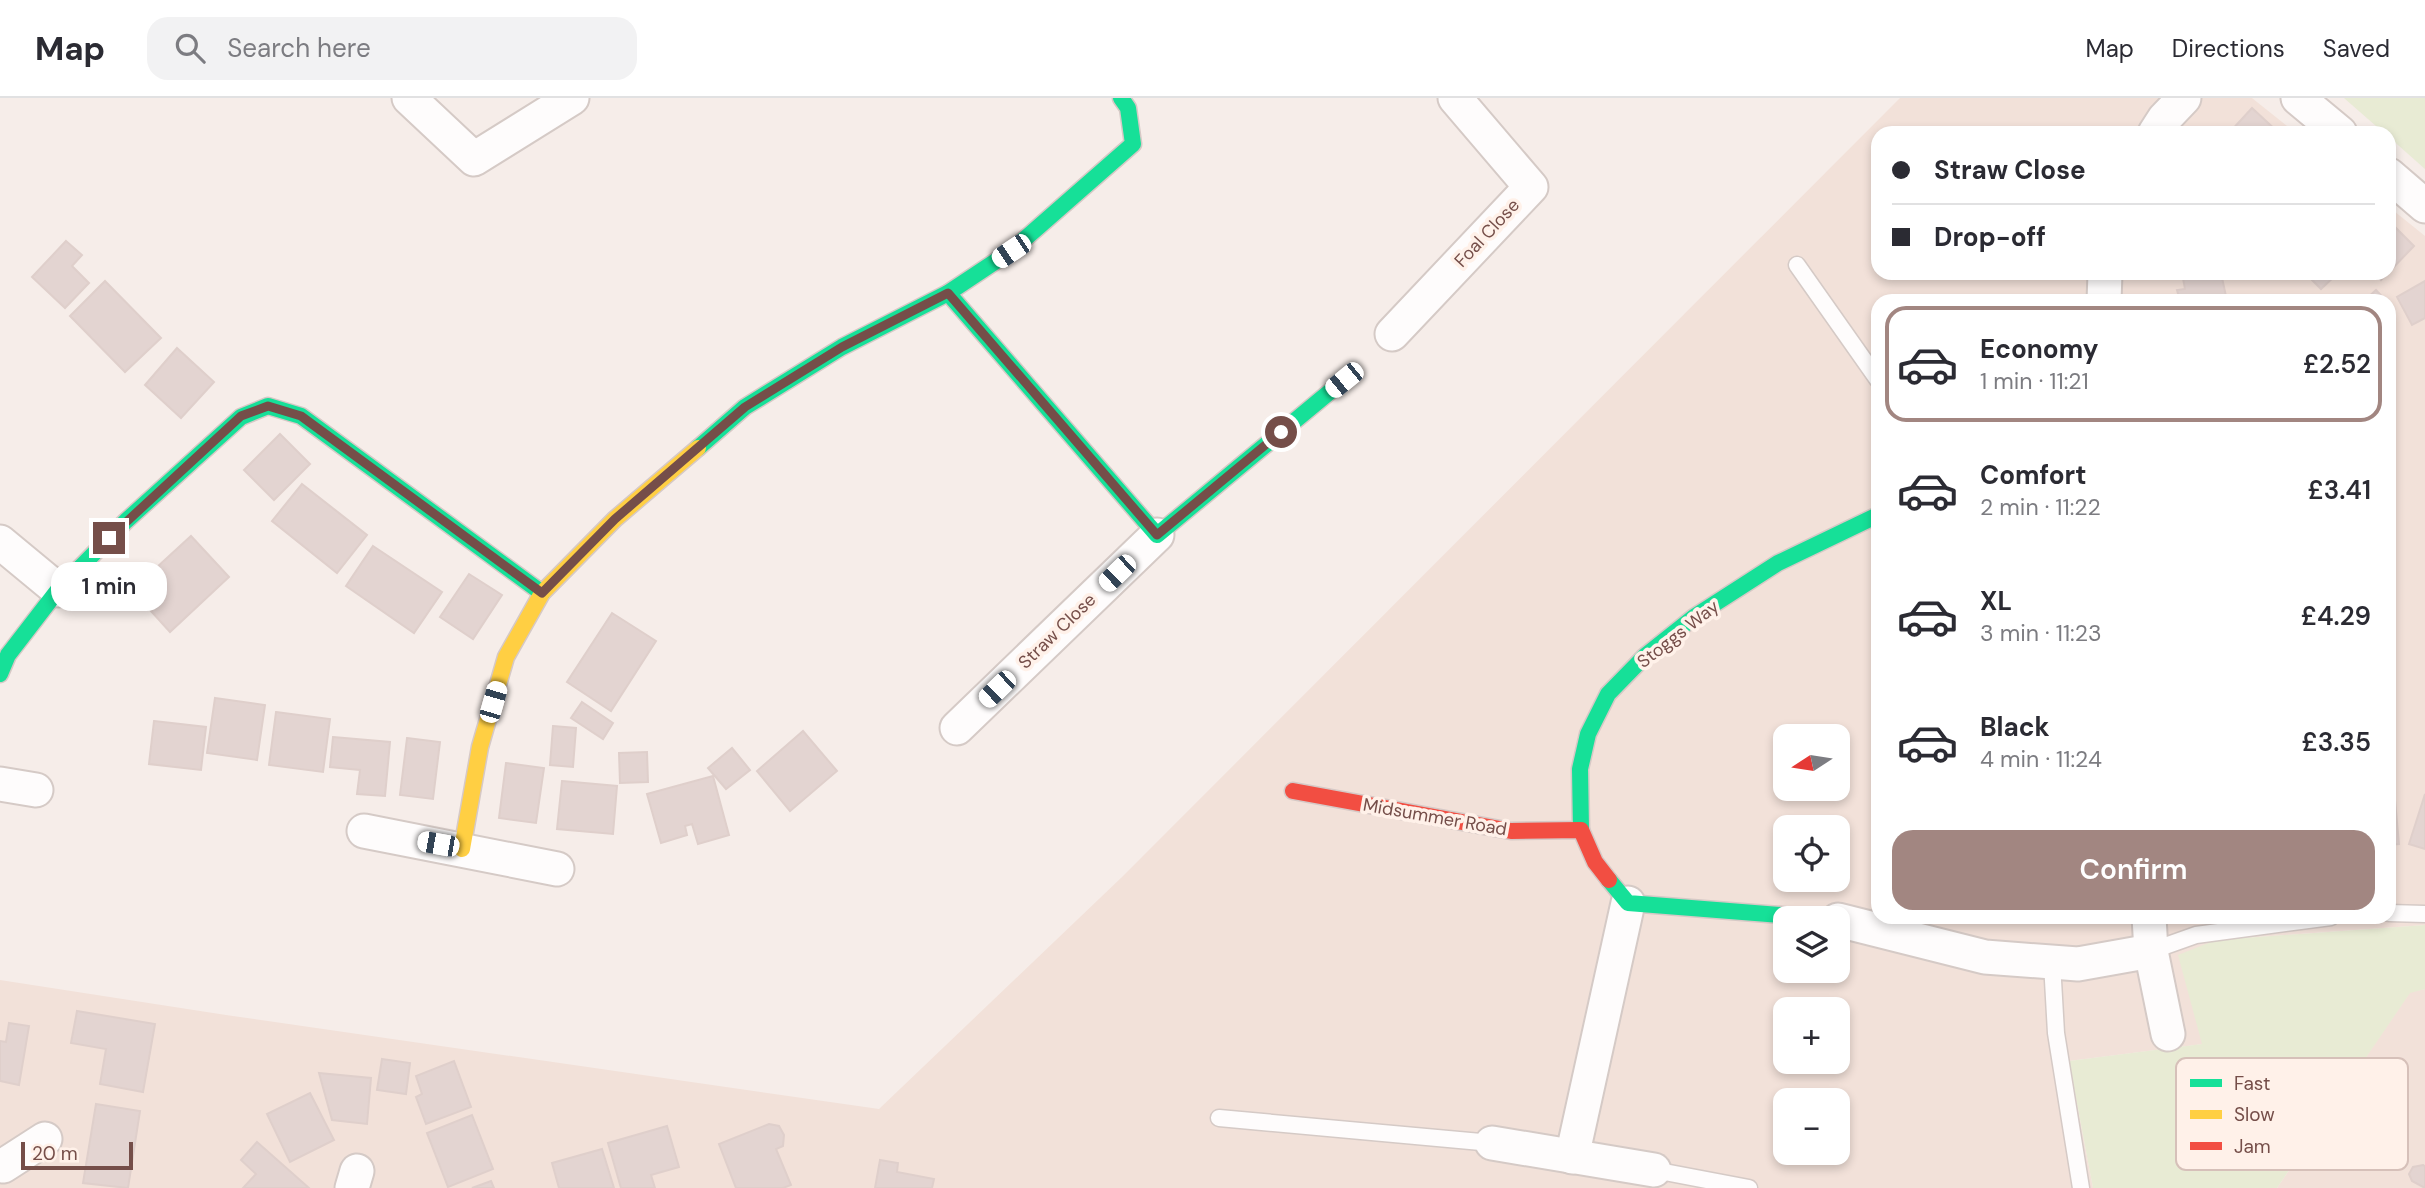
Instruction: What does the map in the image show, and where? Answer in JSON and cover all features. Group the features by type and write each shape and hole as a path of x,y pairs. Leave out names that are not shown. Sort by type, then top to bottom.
{"street":[{"path":"409,98 474,159 572,98"},
{"path":"462,849 480,747 506,657 542,593 615,519 745,407 842,347 948,293 1011,251 1133,144 1128,108 1121,98"},
{"name":"Foal Close","path":"1392,334 1531,187 1455,98"},
{"path":"2160,126 2184,98"},
{"path":"2298,98 2332,126"},
{"path":"2396,181 2425,206"},
{"path":"948,293 1157,535"},
{"name":"Straw Close","path":"957,728 1157,535 1344,380"},
{"path":"0,674 8,655 58,590 127,520 241,416 268,406 301,416 542,593"},
{"name":"Stoggs Way","path":"1581,830 1580,769 1588,734 1608,694 1645,656 1694,617 1778,563 1871,518"},
{"path":"0,542 58,590"},
{"path":"0,784 36,790"},
{"name":"Midsummer Road","path":"1293,791 1511,831 1581,830"},
{"path":"1581,830 1595,862 1628,903 1773,914"},
{"path":"364,831 557,869"},
{"path":"1572,1157 1628,903"},
{"path":"1850,923 1985,957 2065,964 2151,951"},
{"path":"2149,924 2151,951 2168,1034"},
{"path":"6,1173 45,1139"},
{"path":"1492,1143 1654,1170"}],"lane":[{"path":"1797,265 1871,370"},
{"path":"2396,913 2425,914"},
{"path":"2151,951 2196,935 2278,924"},
{"path":"2065,964 2056,1032 2081,1188"},
{"path":"1219,1118 1492,1143"},
{"path":"1654,1170 1749,1188"}],"shaded area":[{"path":"1900,98 2252,98 2287,126 1872,126"},
{"path":"1871,127 1871,280 2396,280 2396,213 2425,236 2425,925 2216,940 2203,1044 2069,1061 2093,1188 0,1188 0,980 879,1109 1122,877"},
{"path":"2425,989 2425,1188 2277,1188 2289,1170 2408,1170 2408,1058 2365,1058 2410,992"}],"green space":[{"path":"2344,98 2425,98 2425,169 2396,143 2396,126 2376,126"},
{"path":"2425,925 2425,989 2410,993 2366,1058 2176,1058 2176,1170 2289,1170 2277,1188 2093,1188 2069,1061 2202,1044 2178,955 2216,940"}],"building":[{"path":"2252,108 2271,126 2235,126"},
{"path":"2396,228 2414,246 2396,265"},
{"path":"66,241 82,255 72,266 89,283 65,308 32,277"},
{"path":"2183,280 2222,280 2226,294 2178,294 2177,290 2185,289"},
{"path":"2312,280 2331,280 2321,289"},
{"path":"105,281 161,338 125,372 70,316"},
{"path":"2425,281 2425,318 2412,325 2397,297"},
{"path":"177,348 214,382 181,418 145,385"},
{"path":"280,434 310,464 274,500 244,470"},
{"path":"302,484 367,535 337,573 272,521"},
{"path":"191,536 229,577 170,632 132,590"},
{"path":"373,546 442,592 414,633 346,586"},
{"path":"469,574 502,595 473,639 440,617"},
{"path":"612,613 656,641 611,711 567,682"},
{"path":"215,698 265,705 257,760 207,753"},
{"path":"582,702 613,723 603,739 571,718"},
{"path":"276,712 330,719 323,772 269,765"},
{"path":"154,721 206,727 201,770 149,764"},
{"path":"553,726 576,728 573,767 550,765"},
{"path":"803,731 837,771 790,811 757,771"},
{"path":"333,737 390,742 385,796 357,794 360,770 330,767"},
{"path":"407,738 440,742 433,799 400,795"},
{"path":"732,748 750,770 726,789 708,768"},
{"path":"647,752 648,782 620,783 619,753"},
{"path":"506,763 544,768 536,823 499,818"},
{"path":"713,776 729,835 698,844 692,824 685,826 687,835 661,843 647,794"},
{"path":"562,781 617,786 613,834 557,829"},
{"path":"2425,794 2425,849 2409,844"},
{"path":"2396,811 2399,844 2396,844"},
{"path":"77,1011 155,1024 143,1092 100,1084 106,1049 71,1043"},
{"path":"9,1023 29,1026 19,1085 0,1081 0,1041 6,1042"},
{"path":"382,1059 410,1063 406,1094 377,1090"},
{"path":"454,1061 471,1107 426,1124 416,1097 422,1094 416,1076"},
{"path":"319,1073 371,1078 367,1124 332,1120"},
{"path":"310,1093 334,1140 290,1162 267,1114"},
{"path":"96,1104 140,1111 128,1188 83,1183"},
{"path":"472,1115 493,1169 448,1187 427,1133"},
{"path":"769,1124 779,1126 784,1135 783,1146 776,1149 791,1185 783,1188 736,1188 719,1144"},
{"path":"667,1126 679,1167 651,1175 655,1188 621,1188 608,1143"},
{"path":"257,1142 309,1188 243,1188 256,1174 241,1160"},
{"path":"602,1149 614,1188 559,1188 552,1163"},
{"path":"880,1160 898,1163 897,1172 934,1179 932,1188 875,1188"},
{"path":"2423,1165 2425,1188 2412,1181 2409,1174 2413,1167"},
{"path":"491,1181 494,1188 472,1188"}],"traffic: fast":[{"path":"698,448 745,407 842,347 948,293 1011,251 1133,144 1128,108 1121,98"},
{"path":"948,293 1157,535 1344,380"},
{"path":"0,674 8,655 58,590 126,521 241,417 268,406 301,416 542,593"},
{"path":"1581,830 1580,769 1588,734 1608,694 1645,656 1694,617 1778,563 1871,518"},
{"path":"1609,880 1628,903 1773,914"}],"traffic: slow":[{"path":"462,849 480,747 506,657 542,593 615,519 698,448"}],"traffic: jam":[{"path":"1293,791 1511,831 1581,830 1595,862 1609,880"}],"route":[{"path":"109,538 241,416 268,406 301,416 542,593 615,519 745,407 842,347 948,293 1157,535 1281,432"}]}
